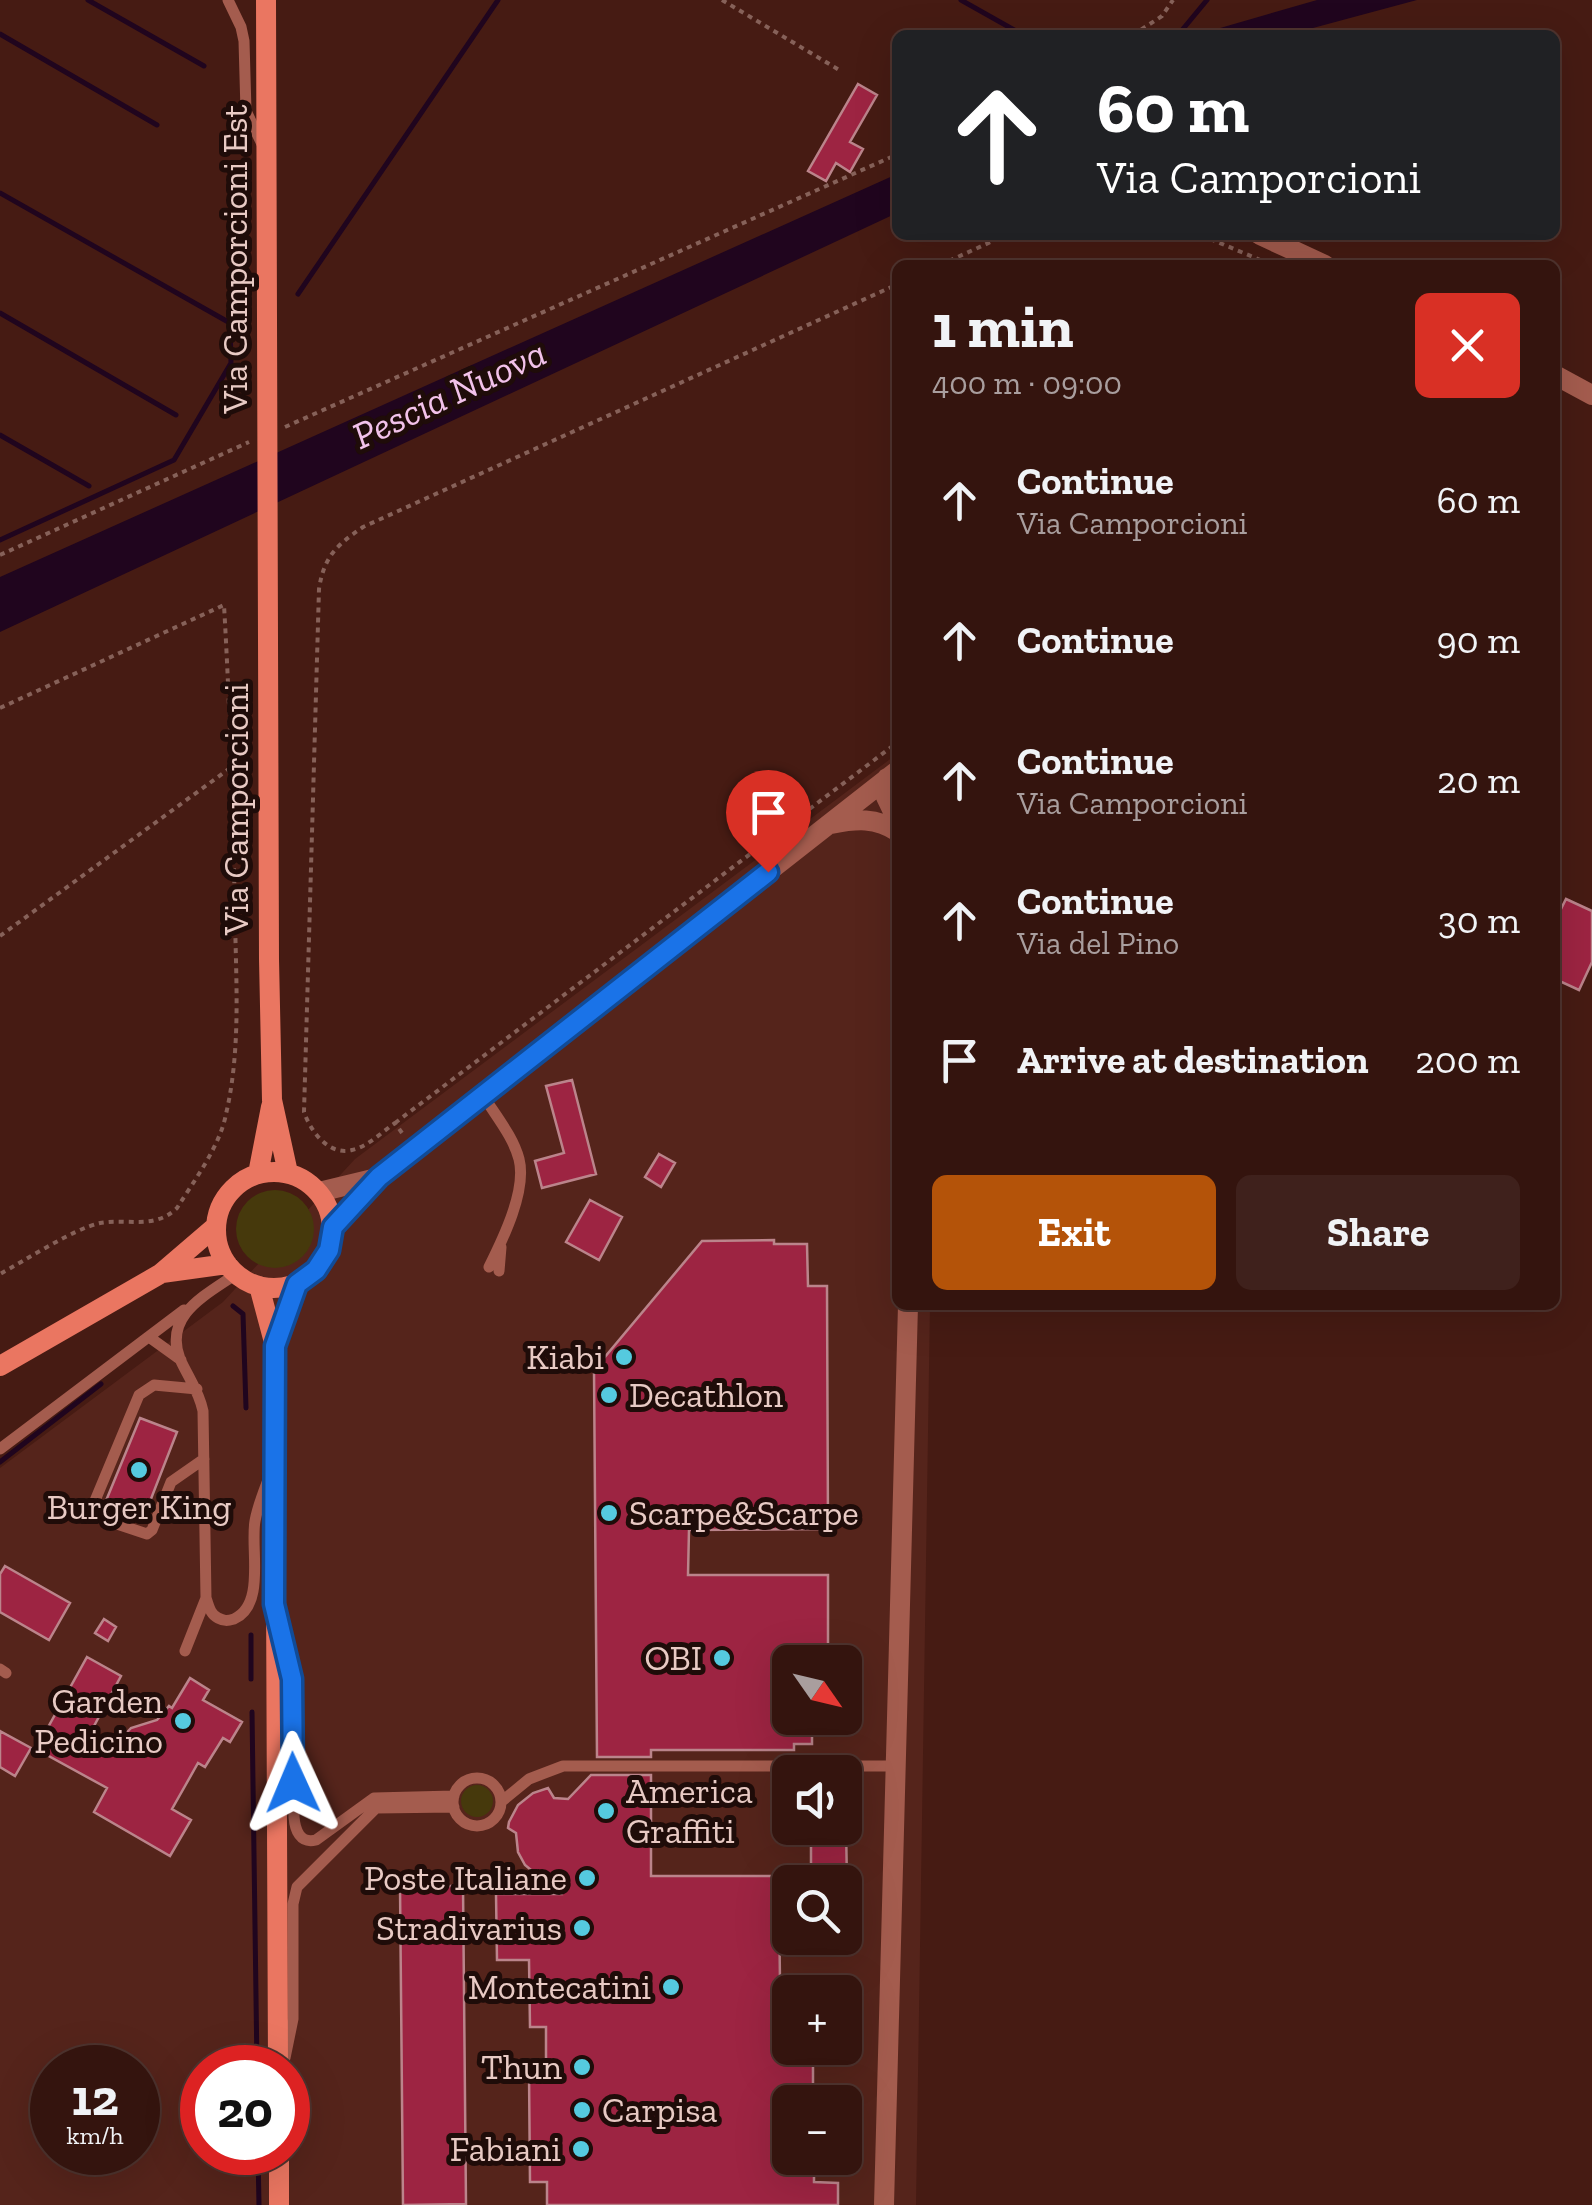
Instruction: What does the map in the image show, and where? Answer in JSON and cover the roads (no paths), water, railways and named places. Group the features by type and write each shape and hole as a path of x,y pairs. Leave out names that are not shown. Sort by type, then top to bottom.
{"main road":[{"name":"Via Camporcioni Est","path":"266,0 268,518"},
{"name":"Via Camporcioni","path":"268,518 272,1100"},
{"path":"272,1100 288,1173"},
{"path":"258,1174 272,1100"},
{"path":"268,1172 288,1173 305,1180 326,1203 333,1227 329,1250 316,1270 297,1284 278,1288 258,1286 231,1268 218,1246 216,1226 221,1206 232,1190 248,1178 268,1172"},
{"path":"0,1366 160,1274 216,1226"},
{"path":"160,1274 231,1268"},
{"path":"275,1346 297,1284"},
{"path":"258,1286 275,1346 280,2045"},
{"path":"279,2175 279,2205"}],"street":[{"path":"1271,240 1315,260"},
{"path":"1560,377 1592,395"},
{"path":"333,1227 379,1177 892,776"},
{"path":"892,778 886,797 892,810"},
{"path":"829,825 865,820 892,829"},
{"path":"319,1192 379,1177"},
{"path":"884,2205 908,1310"}],"lane":[{"path":"228,0 244,41 246,110 267,153"},
{"path":"483,1096 510,1139 520,1166 518,1192 494,1268"},
{"path":"0,1449 186,1309 231,1268"},
{"path":"185,1651 206,1598 202,1411 197,1389 181,1360 176,1335 186,1309"},
{"path":"149,1336 181,1360"},
{"path":"197,1389 154,1386 139,1395 94,1503 94,1512 102,1520 147,1534 171,1482 204,1459"},
{"path":"206,1598 215,1616 225,1621 238,1617 248,1604 255,1580 256,1518 274,1461"},
{"path":"274,1604 291,1672 294,1817 300,1836 316,1840 374,1798 454,1802"},
{"path":"501,1802 530,1779 562,1766 896,1766"},
{"path":"480,1778 495,1786 501,1802 498,1815 483,1826 472,1826 463,1822 454,1802 464,1782 480,1778"},
{"path":"286,2045 293,2019 293,1904 298,1887 376,1808 454,1802"}],"water":[{"path":"1317,0 1417,0 1306,30 1213,30"},
{"name":"Pescia Nuova","path":"892,176 892,215 0,632 0,577"}],"waterway":[{"path":"88,0 204,66"},
{"path":"298,294 498,0"},
{"path":"961,0 1014,30"},
{"path":"1182,30 1207,0"},
{"path":"0,34 157,125"},
{"path":"0,193 230,323 231,363 174,460 0,540"},
{"path":"0,313 176,415"},
{"path":"0,435 89,486"},
{"path":"233,1306 243,1314 246,1408"},
{"path":"0,1462 101,1384"},
{"path":"251,1635 251,1679"},
{"path":"252,1712 257,2045"},
{"path":"258,2175 259,2205"}],"place":[{"name":"Kiabi","path":"624,1357"},
{"name":"Decathlon","path":"609,1395"},
{"name":"Burger King","path":"139,1470"},
{"name":"Scarpe&Scarpe","path":"609,1513"},
{"name":"OBI","path":"722,1658"},
{"name":"Garden Pedicino","path":"183,1721"},
{"name":"America Graffiti","path":"606,1811"},
{"name":"Poste Italiane","path":"587,1878"},
{"name":"Stradivarius","path":"582,1928"},
{"name":"Montecatini","path":"671,1987"},
{"name":"Thun","path":"582,2067"},
{"name":"Carpisa","path":"582,2110"},
{"name":"Fabiani","path":"581,2149"}]}
